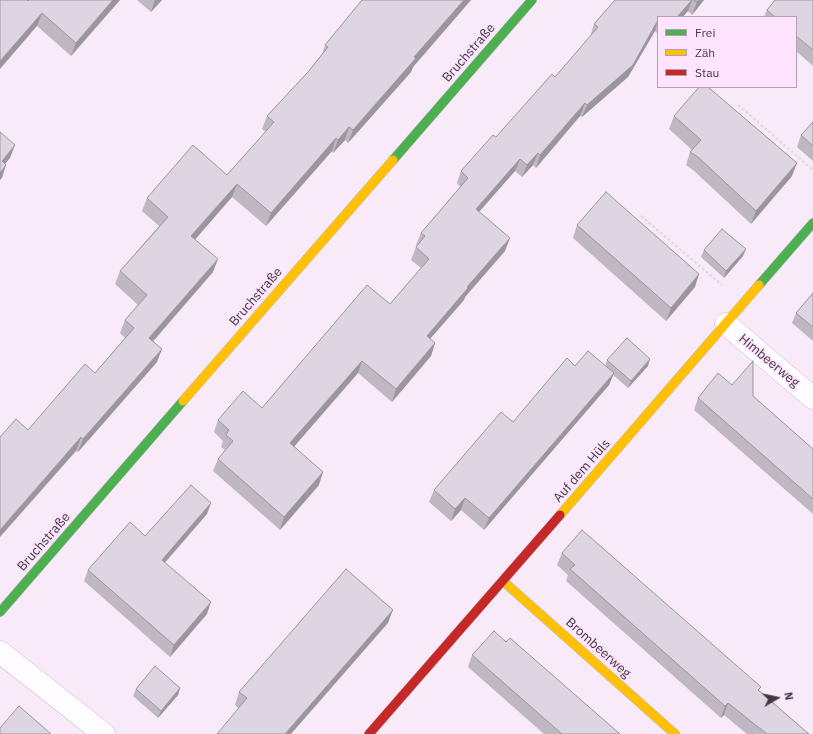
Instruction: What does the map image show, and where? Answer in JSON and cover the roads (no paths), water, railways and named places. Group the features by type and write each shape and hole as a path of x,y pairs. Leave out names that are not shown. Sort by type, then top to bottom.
{"street":[{"name":"Bruchstraße","path":"0,612 532,0"},
{"name":"Auf dem Hüls","path":"369,734 504,581 813,223"},
{"name":"Himbeerweg","path":"726,324 813,398"},
{"name":"Brombeerweg","path":"504,581 675,734"},
{"path":"0,652 104,734"}]}
